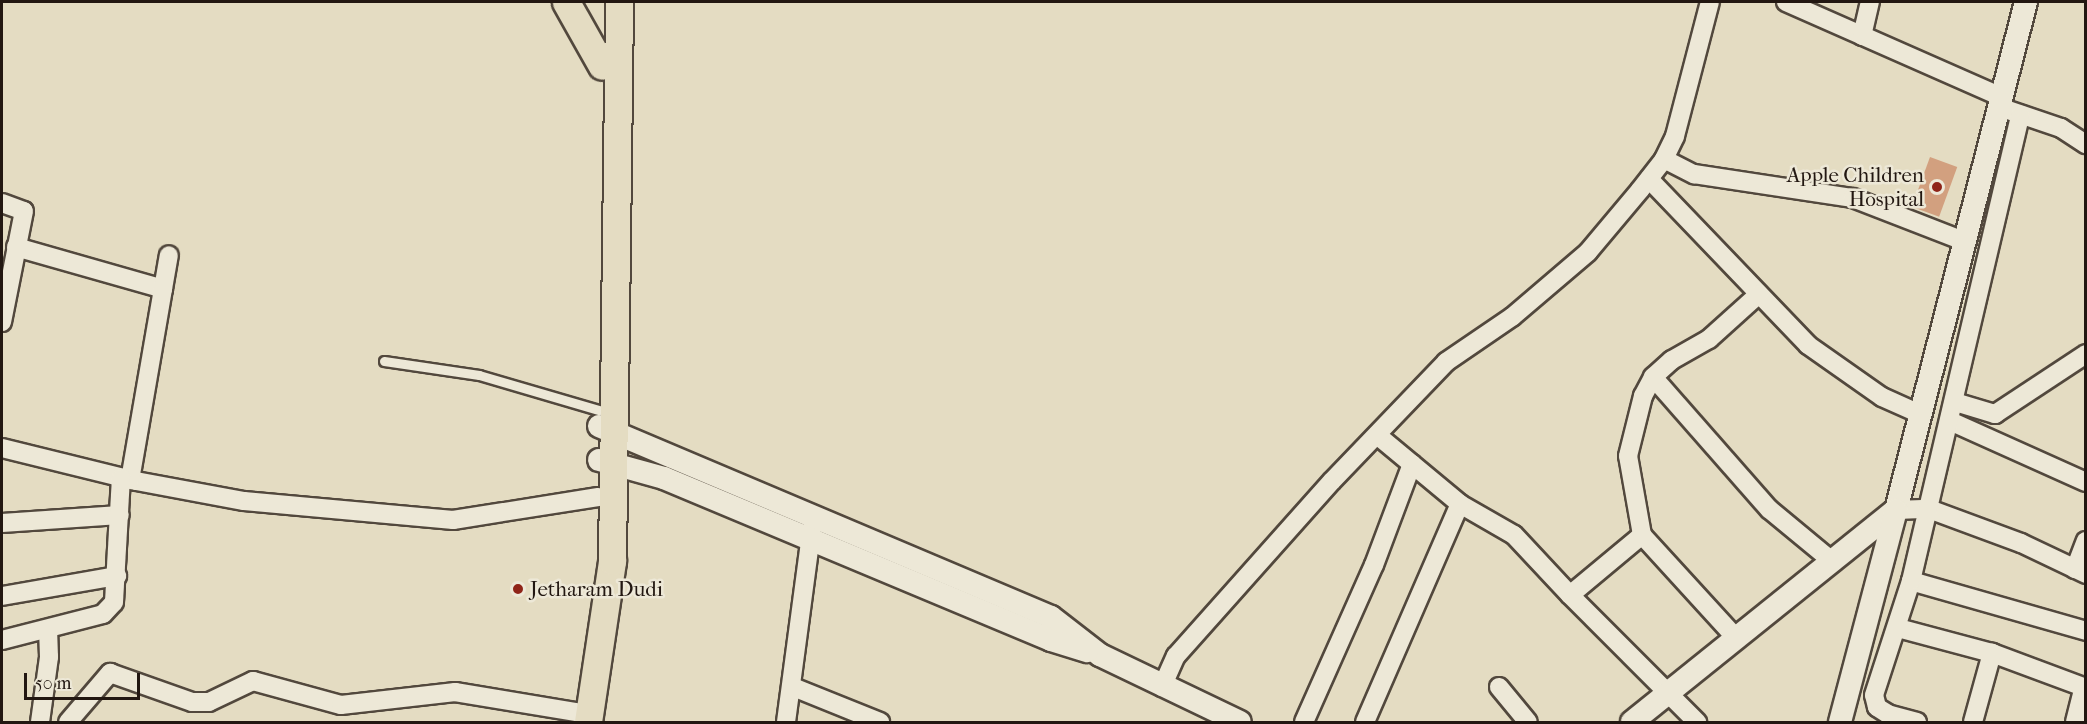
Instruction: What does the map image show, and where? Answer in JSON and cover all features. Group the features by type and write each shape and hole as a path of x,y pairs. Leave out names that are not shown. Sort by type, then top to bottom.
{"main road":[{"path":"566,2 602,66"},
{"path":"579,719 612,561 604,423 602,66 604,2"},
{"path":"604,423 619,2"},
{"path":"579,719 596,552 598,497 607,462"}],"street":[{"path":"1162,687 1176,656 1446,362 1512,317 1588,252 1649,179 1664,159 1675,136 1710,2"},
{"path":"1786,2 2000,101 2020,115 2061,128 2085,142"},
{"path":"1862,36 1870,2"},
{"path":"1840,723 2026,2"},
{"path":"1917,723 1877,707 1874,695 1898,628 1929,509 1955,402 1976,289 2020,115"},
{"path":"1664,159 1694,174 1853,198 1964,241"},
{"path":"1649,179 1808,345 1882,398 1920,414"},
{"path":"2,202 24,211"},
{"path":"2,212 24,211"},
{"path":"2,322 24,211"},
{"path":"16,247 163,289"},
{"path":"2,640 103,614 114,602 120,515 169,255"},
{"path":"1737,639 1642,535 1628,456 1633,423 1653,377 1709,339 1759,294"},
{"path":"1955,402 1978,412 2005,410 2085,354"},
{"path":"1653,377 1769,509 1833,562"},
{"path":"1950,421 2085,482"},
{"path":"604,423 812,527 1051,640 1100,655 1228,720"},
{"path":"1377,435 1460,504 1514,535 1697,723"},
{"path":"2,448 126,479 244,501 453,520 598,497"},
{"path":"607,462 812,527"},
{"path":"1304,723 1374,566 1412,464"},
{"path":"1365,723 1460,504"},
{"path":"1632,723 1896,510 1929,509 2080,572 2085,541"},
{"path":"2,523 120,515"},
{"path":"786,723 793,687 812,527"},
{"path":"1570,595 1642,535"},
{"path":"2,596 117,576"},
{"path":"1911,580 2085,631"},
{"path":"1898,628 1992,653 2085,687 2075,723"},
{"path":"40,723 49,657 48,629"},
{"path":"1973,723 1992,653"},
{"path":"68,723 110,673 192,702 209,702 253,681 341,705 454,692 579,719"},
{"path":"793,687 880,723"},
{"path":"1499,687 1528,723"}],"lane":[{"path":"384,361 479,375 604,423"}],"building":[{"path":"1930,157 1957,167 1939,217 1912,207"}],"place":[{"name":"Apple Children Hospital","path":"1937,187"},
{"name":"Jetharam Dudi","path":"518,589"}]}
